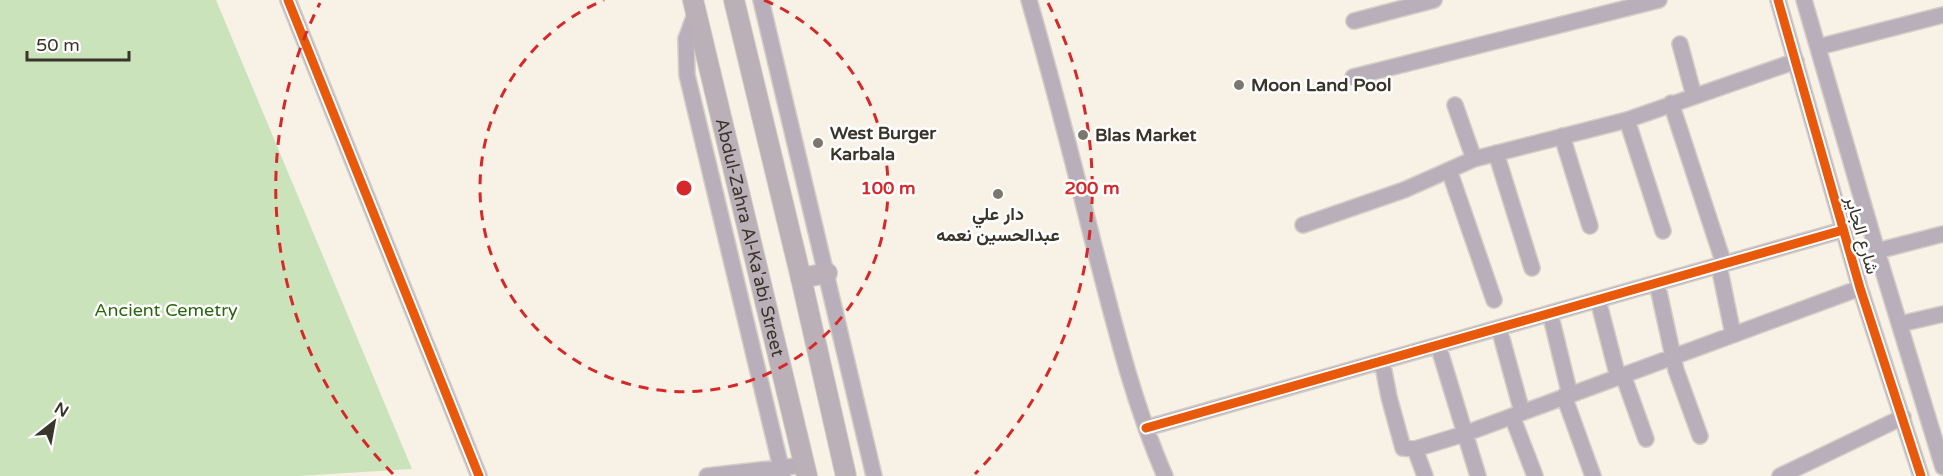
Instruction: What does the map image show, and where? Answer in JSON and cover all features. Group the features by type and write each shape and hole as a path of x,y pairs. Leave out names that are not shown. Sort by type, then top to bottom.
{"main road":[{"path":"734,0 846,476"},
{"name":"Abdul-Zahra Al-Ka'abi Street","path":"695,6 806,470"},
{"path":"801,278 827,273"}],"street":[{"path":"288,0 478,476"},
{"path":"761,0 873,476"},
{"path":"1029,0 1065,128 1110,308 1146,428 1165,476"},
{"path":"1354,21 1434,0"},
{"path":"1353,77 1659,0"},
{"name":"شارع الجاير","path":"1778,0 1860,288 1921,476"},
{"name":"شارع الجاير","path":"1805,0 1943,467"},
{"path":"695,6 686,39 687,75 782,472"},
{"path":"1818,48 1943,15"},
{"path":"1680,44 1694,96"},
{"path":"1303,225 1404,190 1474,159 1627,120 1796,61"},
{"path":"1671,103 1721,265 1733,334"},
{"path":"1455,105 1474,159"},
{"path":"1627,120 1663,231"},
{"path":"1562,136 1590,226"},
{"path":"1496,153 1532,268"},
{"path":"1449,170 1494,300"},
{"path":"1146,428 1843,230"},
{"path":"1877,250 1943,234"},
{"path":"1657,283 1676,370 1700,436"},
{"path":"1382,361 1389,398 1403,448 1415,449 1464,434 1860,288"},
{"path":"1598,300 1621,376 1646,439"},
{"path":"1550,313 1567,395 1593,476"},
{"path":"1900,324 1943,314"},
{"path":"1499,328 1517,414 1534,476"},
{"path":"1438,345 1478,476"},
{"path":"1780,476 1903,417"},
{"path":"1913,447 1935,438"},
{"path":"1415,449 1425,476"},
{"path":"707,476 806,470"}],"green space":[{"name":"Ancient Cemetry","path":"0,0 216,0 412,469 298,476 0,476"}],"cycle path":[{"path":"288,0 479,476"},
{"path":"1778,0 1860,288 1921,476"},
{"path":"1146,428 1843,230"}],"place":[{"name":"Moon Land Pool","path":"1239,85"},
{"name":"Blas Market","path":"1083,135"},
{"name":"West Burger Karbala","path":"818,143"},
{"name":"دار علي عبدالحسين نعمه","path":"998,194"}]}
